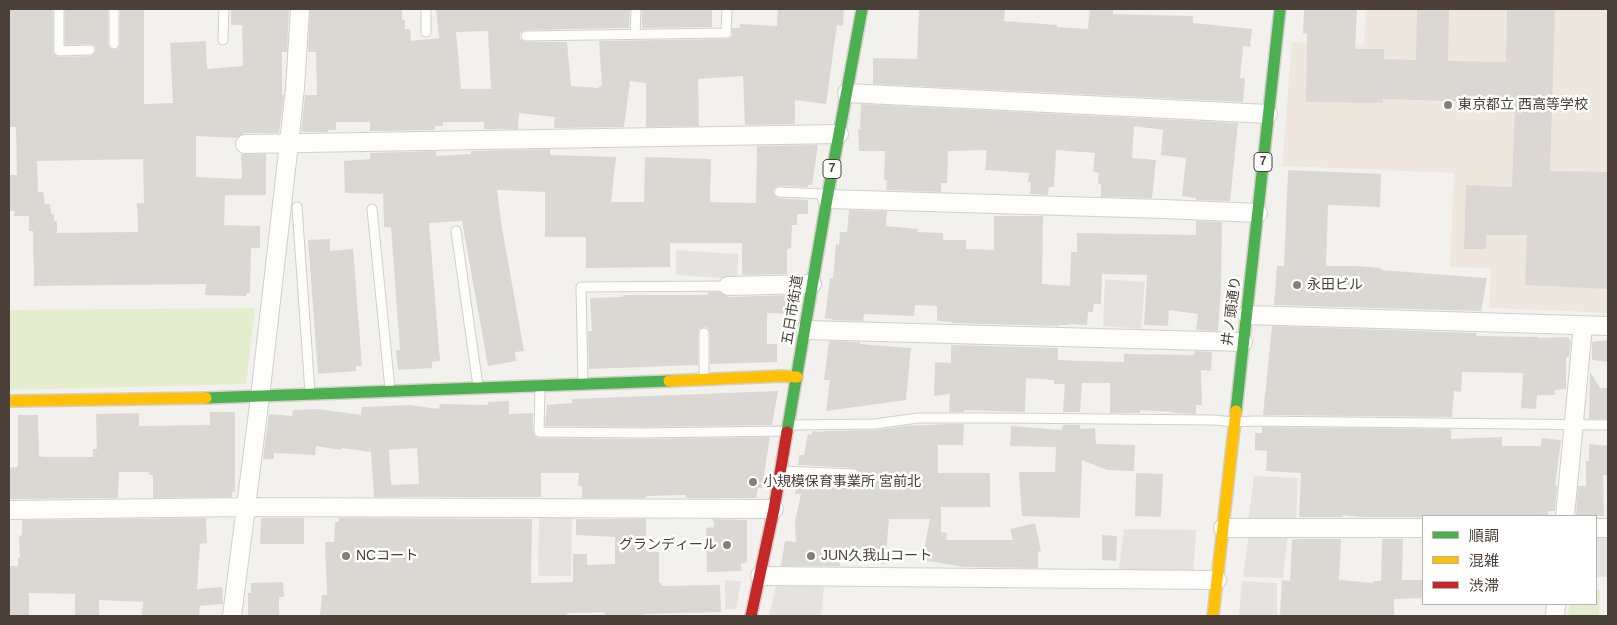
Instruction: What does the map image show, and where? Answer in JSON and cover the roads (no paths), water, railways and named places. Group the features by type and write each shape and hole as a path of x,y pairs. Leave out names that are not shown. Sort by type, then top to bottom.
{"main road":[{"name":"五日市街道","path":"751,616 774,509 806,330 827,197 862,9"},
{"name":"井ノ頭通り","path":"1213,616 1280,9"},
{"path":"9,401 260,397 797,377"}],"street":[{"path":"232,616 296,88 300,9"},
{"path":"847,93 1268,114"},
{"path":"245,144 839,134"},
{"path":"827,197 1163,208 1258,214"},
{"path":"728,286 812,284"},
{"path":"1246,315 1608,326"},
{"path":"1565,515 1582,326"},
{"path":"806,330 1243,342"},
{"path":"9,510 245,507 774,509"},
{"path":"1223,528 1422,528"},
{"path":"760,576 1217,580"}],"lane":[{"path":"59,9 60,51 90,50"},
{"path":"114,9 114,44"},
{"path":"223,40 224,9"},
{"path":"426,9 426,32"},
{"path":"635,34 636,9"},
{"path":"526,36 726,33 727,9"},
{"path":"779,192 827,197"},
{"path":"297,207 310,395"},
{"path":"372,208 390,392"},
{"path":"456,231 478,388"},
{"path":"583,384 581,286 728,286"},
{"path":"704,333 704,379"},
{"path":"540,386 539,432 641,434 875,424 918,418 1608,425"},
{"path":"781,470 854,474"}],"place":[{"name":"東京都立 西高等学校","path":"1448,105"},
{"name":"永田ビル","path":"1297,285"},
{"name":"小規模保育事業所 宮前北","path":"753,482"},
{"name":"グランディール","path":"727,545"},
{"name":"NCコート","path":"346,556"},
{"name":"JUN久我山コート","path":"811,556"}]}
